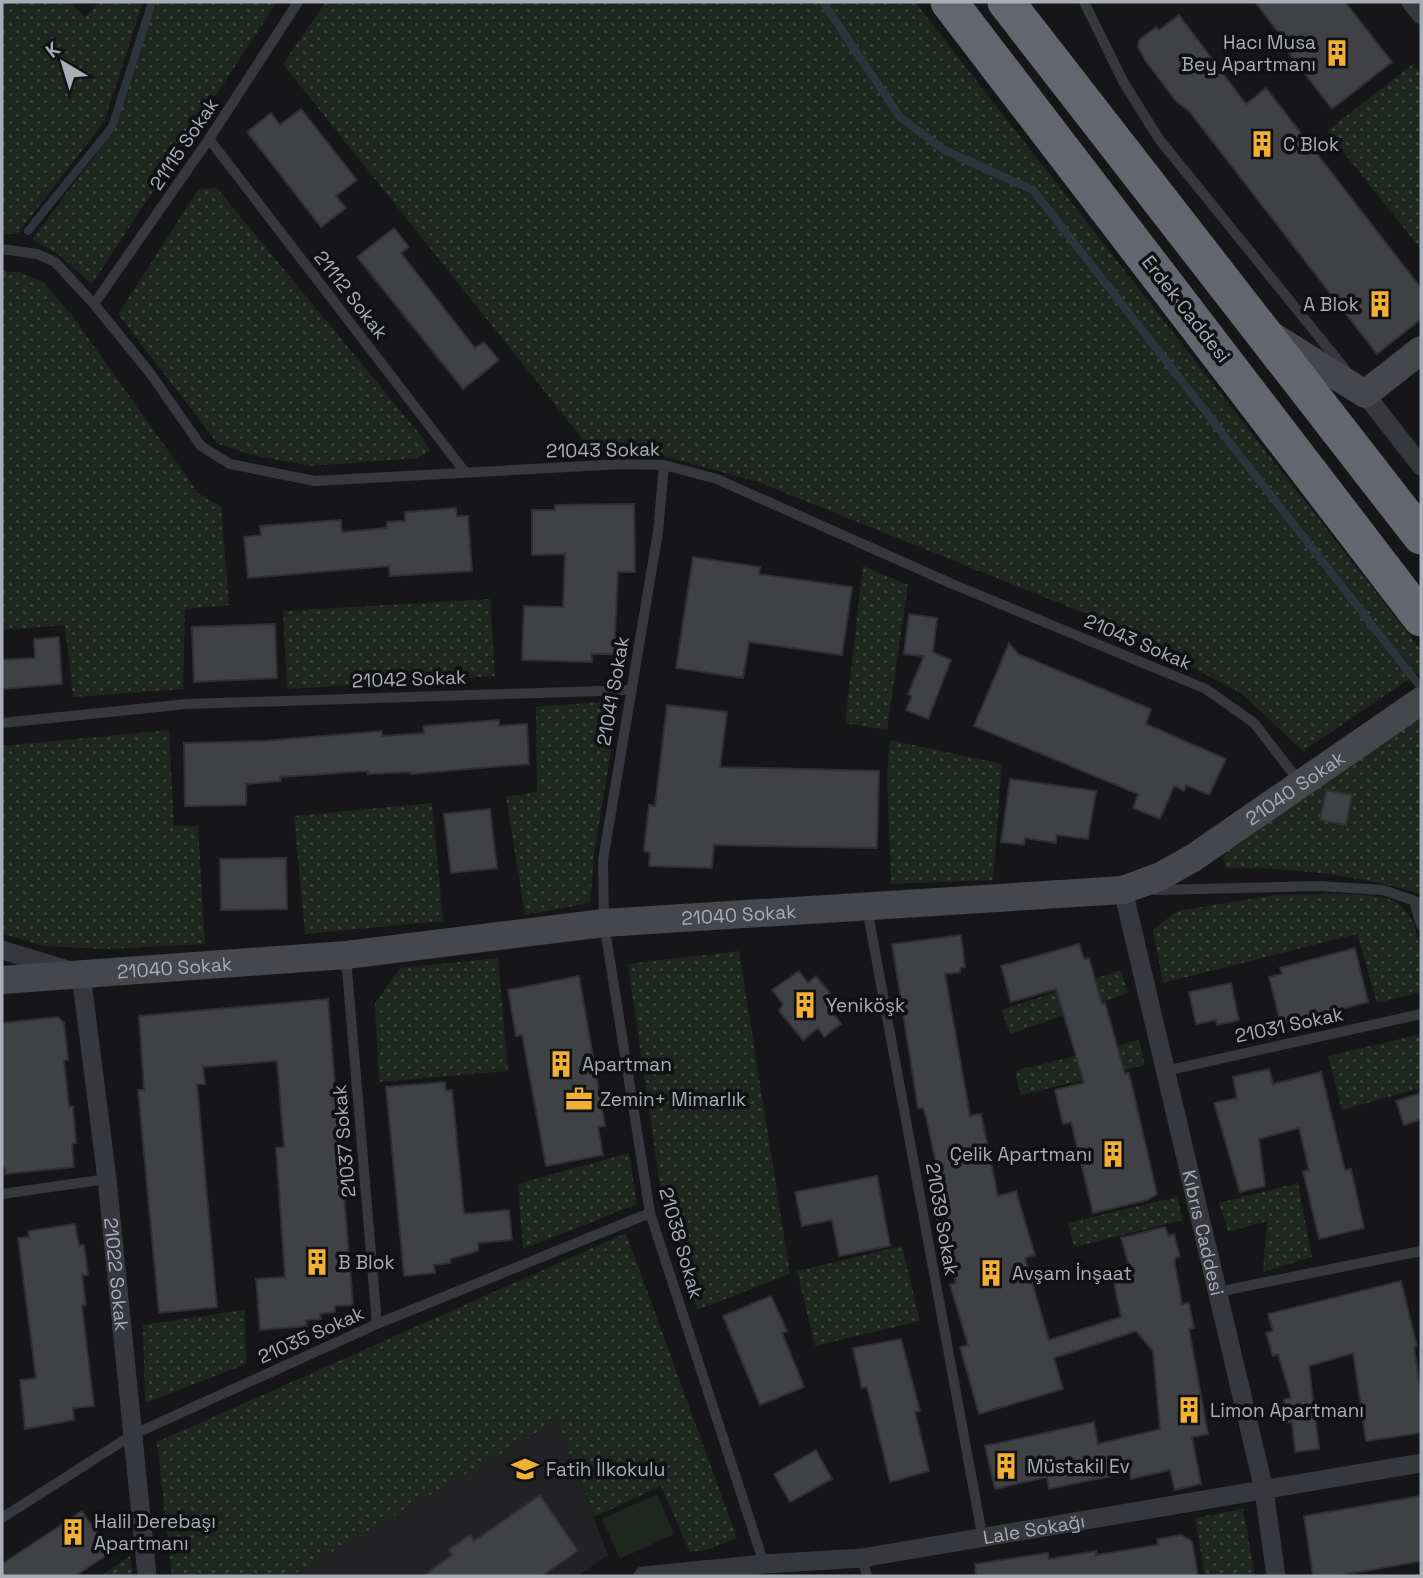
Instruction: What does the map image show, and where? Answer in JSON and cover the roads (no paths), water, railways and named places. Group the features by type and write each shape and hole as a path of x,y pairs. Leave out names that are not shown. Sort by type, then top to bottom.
{"highway":[{"name":"Erdek Caddesi","path":"948,2 1421,618"},
{"path":"1006,2 1421,536"}],"street":[{"path":"1411,2 1421,15"},
{"path":"1258,327 1366,394 1421,466"},
{"path":"1366,394 1421,350"},
{"name":"21040 Sokak","path":"2,980 346,955 604,923 866,904 1123,890 1161,876 1193,858 1421,701"},
{"name":"Kıbrıs Caddesi","path":"1123,890 1264,1490 1276,1576"},
{"path":"2,950 81,974"},
{"name":"21022 Sokak","path":"81,974 107,1179 147,1576"},
{"name":"Lale Sokağı","path":"643,1576 764,1564 864,1567 983,1540 1421,1463"}],"lane":[{"name":"21115 Sokak","path":"94,304 209,139 298,2"},
{"path":"1084,2 1124,83 1159,139 1366,394"},
{"name":"21112 Sokak","path":"209,139 465,472"},
{"name":"21043 Sokak","path":"2,248 37,254 55,262 94,304 150,373 201,446 230,464 315,481 623,464 664,465 718,479 950,583 1206,690 1254,723 1302,784"},
{"name":"21041 Sokak","path":"604,923 603,860 658,532 664,465"},
{"name":"21042 Sokak","path":"2,723 187,704 632,690"},
{"path":"1123,890 1319,886 1383,890 1418,902 1421,925"},
{"name":"21039 Sokak","path":"866,904 983,1540"},
{"name":"21038 Sokak","path":"604,923 650,1213 764,1564"},
{"name":"21037 Sokak","path":"346,955 377,1324"},
{"name":"21031 Sokak","path":"1165,1071 1421,1014"},
{"path":"2,1194 107,1179"},
{"name":"21035 Sokak","path":"2,1518 132,1435 377,1324 650,1213"},
{"path":"1217,1292 1421,1251"}],"waterway":[{"path":"28,231 112,127 152,2"},
{"path":"823,2 900,117 944,150 1033,190 1418,684"}],"place":[{"name":"Hacı Musa Bey Apartmanı","path":"1337,53"},
{"name":"C Blok","path":"1262,144"},
{"name":"A Blok","path":"1380,304"},
{"name":"Yeniköşk","path":"805,1005"},
{"name":"Apartman","path":"561,1064"},
{"name":"Zemin+ Mimarlık","path":"579,1099"},
{"name":"Çelik Apartmanı","path":"1113,1154"},
{"name":"B Blok","path":"317,1262"},
{"name":"Avşam İnşaat","path":"991,1273"},
{"name":"Limon Apartmanı","path":"1189,1410"},
{"name":"Müstakil Ev","path":"1006,1466"},
{"name":"Fatih İlkokulu","path":"525,1469"},
{"name":"Halil Derebaşı Apartmanı","path":"73,1532"}]}
